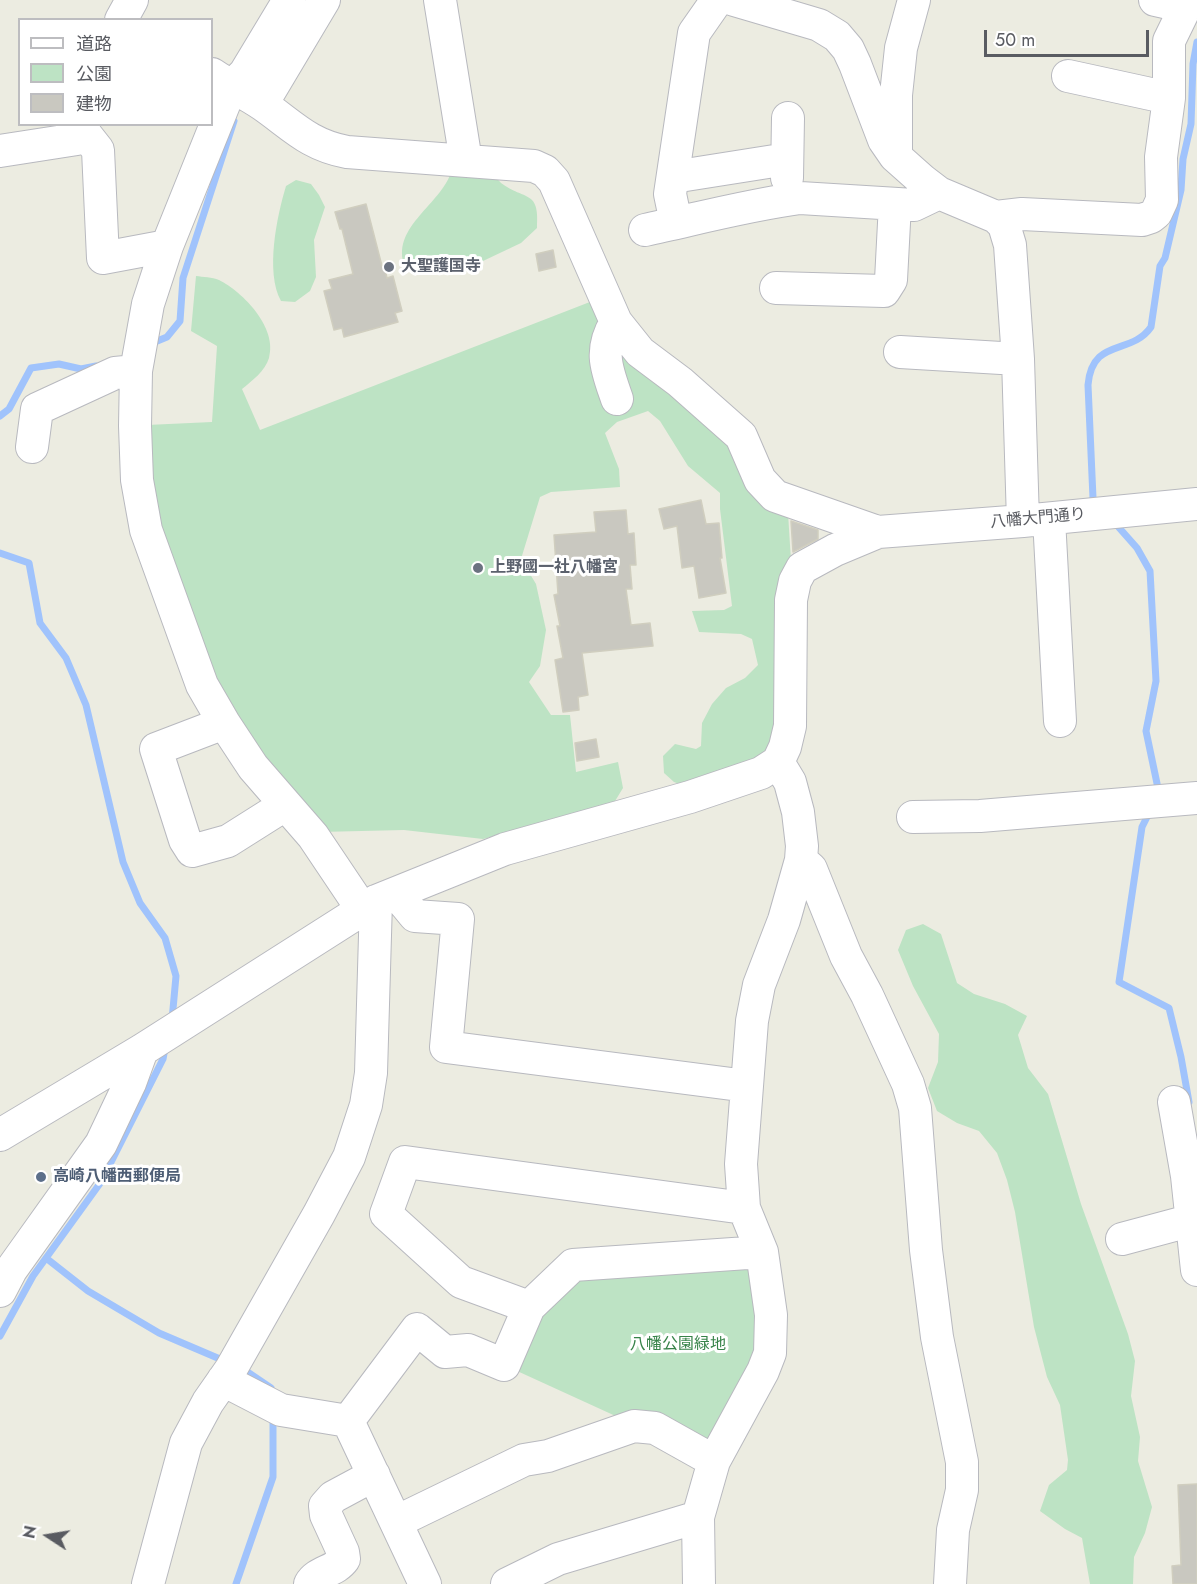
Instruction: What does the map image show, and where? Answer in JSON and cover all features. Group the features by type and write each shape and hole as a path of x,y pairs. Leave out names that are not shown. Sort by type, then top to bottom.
{"street":[{"path":"221,80 245,73 290,0"},
{"path":"262,104 324,0"},
{"path":"440,0 466,161"},
{"path":"676,223 670,194 694,33 717,0"},
{"path":"734,0 819,25 837,36 848,49 884,140 896,156 939,193 996,217 1004,225 1010,245 1018,359 1060,721"},
{"path":"896,156 896,95 901,48 914,0"},
{"path":"996,217 1022,214 1142,220 1156,213 1162,200 1161,157 1168,98 1169,41 1187,4 1155,0"},
{"path":"1068,76 1168,98"},
{"path":"221,80 262,104 305,137 327,148 347,152 534,166 545,171 554,182 616,322 640,352 681,382 741,436 760,480 775,496 878,532"},
{"path":"213,105 221,80"},
{"path":"787,200 788,118"},
{"path":"206,126 148,304 136,371 135,426 137,480 146,530 202,686 253,767 313,836 378,901 415,916 458,919 446,1047 747,1086"},
{"path":"0,151 77,139 84,128 98,150 103,258 167,246"},
{"path":"673,177 787,159"},
{"path":"645,230 763,203 800,198 914,205 939,193"},
{"path":"776,288 884,291 891,280 896,204"},
{"path":"616,322 610,332 605,365 617,399"},
{"path":"900,352 1018,359"},
{"path":"32,447 37,409 115,373 136,371"},
{"name":"八幡大門通り","path":"878,532 1036,520 1197,504"},
{"path":"0,1135 142,1050 378,901 505,849 690,797 761,773 778,762 785,747 790,726 791,600 795,581 802,568 835,550 878,532"},
{"path":"224,723 156,749 185,840 192,851 228,841 285,805"},
{"path":"699,1584 698,1517 714,1461 763,1371 770,1353 771,1314 762,1252 744,1208 741,1164 752,1021 759,984 784,920 801,860 802,846 798,812 790,782 778,762"},
{"path":"913,817 980,816 1197,798"},
{"path":"801,860 811,869 846,956 867,994 908,1084 915,1108 926,1250 937,1337 962,1462 962,1490 952,1530 950,1584"},
{"path":"148,1584 186,1443 349,1157 366,1106 373,1051 378,901"},
{"path":"0,1291 12,1270 101,1144 130,1083 142,1050"},
{"path":"1183,1115 1197,1270"},
{"path":"529,1307 461,1282 386,1214 405,1162 744,1208"},
{"path":"1122,1239 1192,1220"},
{"path":"348,1421 417,1329 445,1352 468,1350 504,1365 529,1307 573,1265 762,1252"},
{"path":"223,1380 281,1410 348,1421"},
{"path":"348,1421 425,1584"},
{"path":"396,1522 524,1460 548,1456 634,1426 655,1428 714,1461"},
{"path":"310,1584 313,1578 335,1568 344,1559 326,1515 326,1506 333,1497 374,1475"},
{"path":"507,1584 558,1559 698,1517"}],"green space":[{"path":"492,171 501,183 533,201 536,207 537,228 521,243 483,261 421,274 405,267 402,253 409,229 436,197 450,175"},
{"path":"296,180 311,184 325,207 314,240 316,277 310,291 295,302 281,301 276,289 273,260 276,228 286,186"},
{"name":"上野國一社八幡宮","path":"196,276 219,280 238,293 256,312 268,335 270,347 267,363 258,375 242,389 260,430 595,300 707,415 788,513 791,561 773,742 755,759 688,787 674,782 664,773 663,756 675,744 696,749 701,746 702,723 712,704 726,688 745,678 758,665 752,639 741,634 699,632 692,611 724,610 732,606 720,493 688,466 660,421 648,411 617,422 605,433 619,469 620,487 551,492 540,497 521,559 536,584 546,630 540,666 529,682 551,715 570,715 576,772 618,762 623,788 612,806 483,839 404,830 319,832 232,720 155,528 147,425 212,422 217,346 191,331"},
{"path":"923,924 941,934 957,983 974,994 1005,1004 1027,1016 1018,1035 1028,1068 1048,1094 1081,1204 1128,1334 1135,1361 1131,1396 1140,1437 1138,1461 1152,1507 1145,1533 1134,1557 1133,1584 1090,1584 1082,1538 1040,1511 1049,1485 1067,1470 1068,1460 1060,1405 1047,1377 1034,1327 1015,1212 997,1153 979,1131 957,1123 937,1111 928,1088 938,1062 939,1034 913,986 898,950 906,930"},
{"name":"八幡公園緑地","path":"762,1252 771,1315 714,1461 504,1365 573,1265"}],"building":[{"path":"366,204 382,266 384,265 387,278 393,276 402,311 395,313 398,322 344,337 342,328 334,330 324,291 332,289 329,280 353,274 342,229 340,229 335,212"},
{"path":"553,250 556,267 539,271 536,254"},
{"path":"701,500 706,524 719,523 722,558 720,558 726,593 699,598 694,566 682,568 677,526 664,529 659,509"},
{"path":"626,510 628,534 634,533 636,565 630,565 632,589 626,589 631,625 650,623 653,646 582,653 588,695 578,697 579,710 563,712 555,660 563,658 554,595 558,594 554,535 596,532 594,512"},
{"path":"791,521 818,530 818,539 793,552"},
{"path":"596,739 599,757 577,761 575,743"},
{"path":"1197,1484 1197,1584 1173,1584 1172,1566 1181,1565 1178,1485"}],"waterway":[{"path":"1098,505 1093,498 1088,385 1091,370 1104,353 1133,342 1151,327 1160,266 1165,258 1181,190 1183,159 1191,124 1193,64 1197,42"},
{"path":"150,344 167,337 180,321 183,278 234,121"},
{"path":"0,416 9,409 31,368 59,364 81,369 96,366"},
{"path":"1114,522 1137,548 1150,571 1156,681 1146,731 1159,793"},
{"path":"0,553 29,563 40,623 66,658 86,705 123,862 140,903 165,938 176,976 172,1020"},
{"path":"1150,811 1142,827 1119,982 1169,1008 1189,1102"},
{"path":"0,1336 33,1276 101,1182 163,1059 165,1048"},
{"path":"46,1258 88,1291 159,1333 227,1362"},
{"path":"240,1367 271,1388"},
{"path":"236,1584 273,1477 273,1416"}],"place":[{"name":"大聖護国寺","path":"389,267"},
{"name":"上野國一社八幡宮","path":"478,568"},
{"name":"高崎八幡西郵便局","path":"41,1177"}]}
